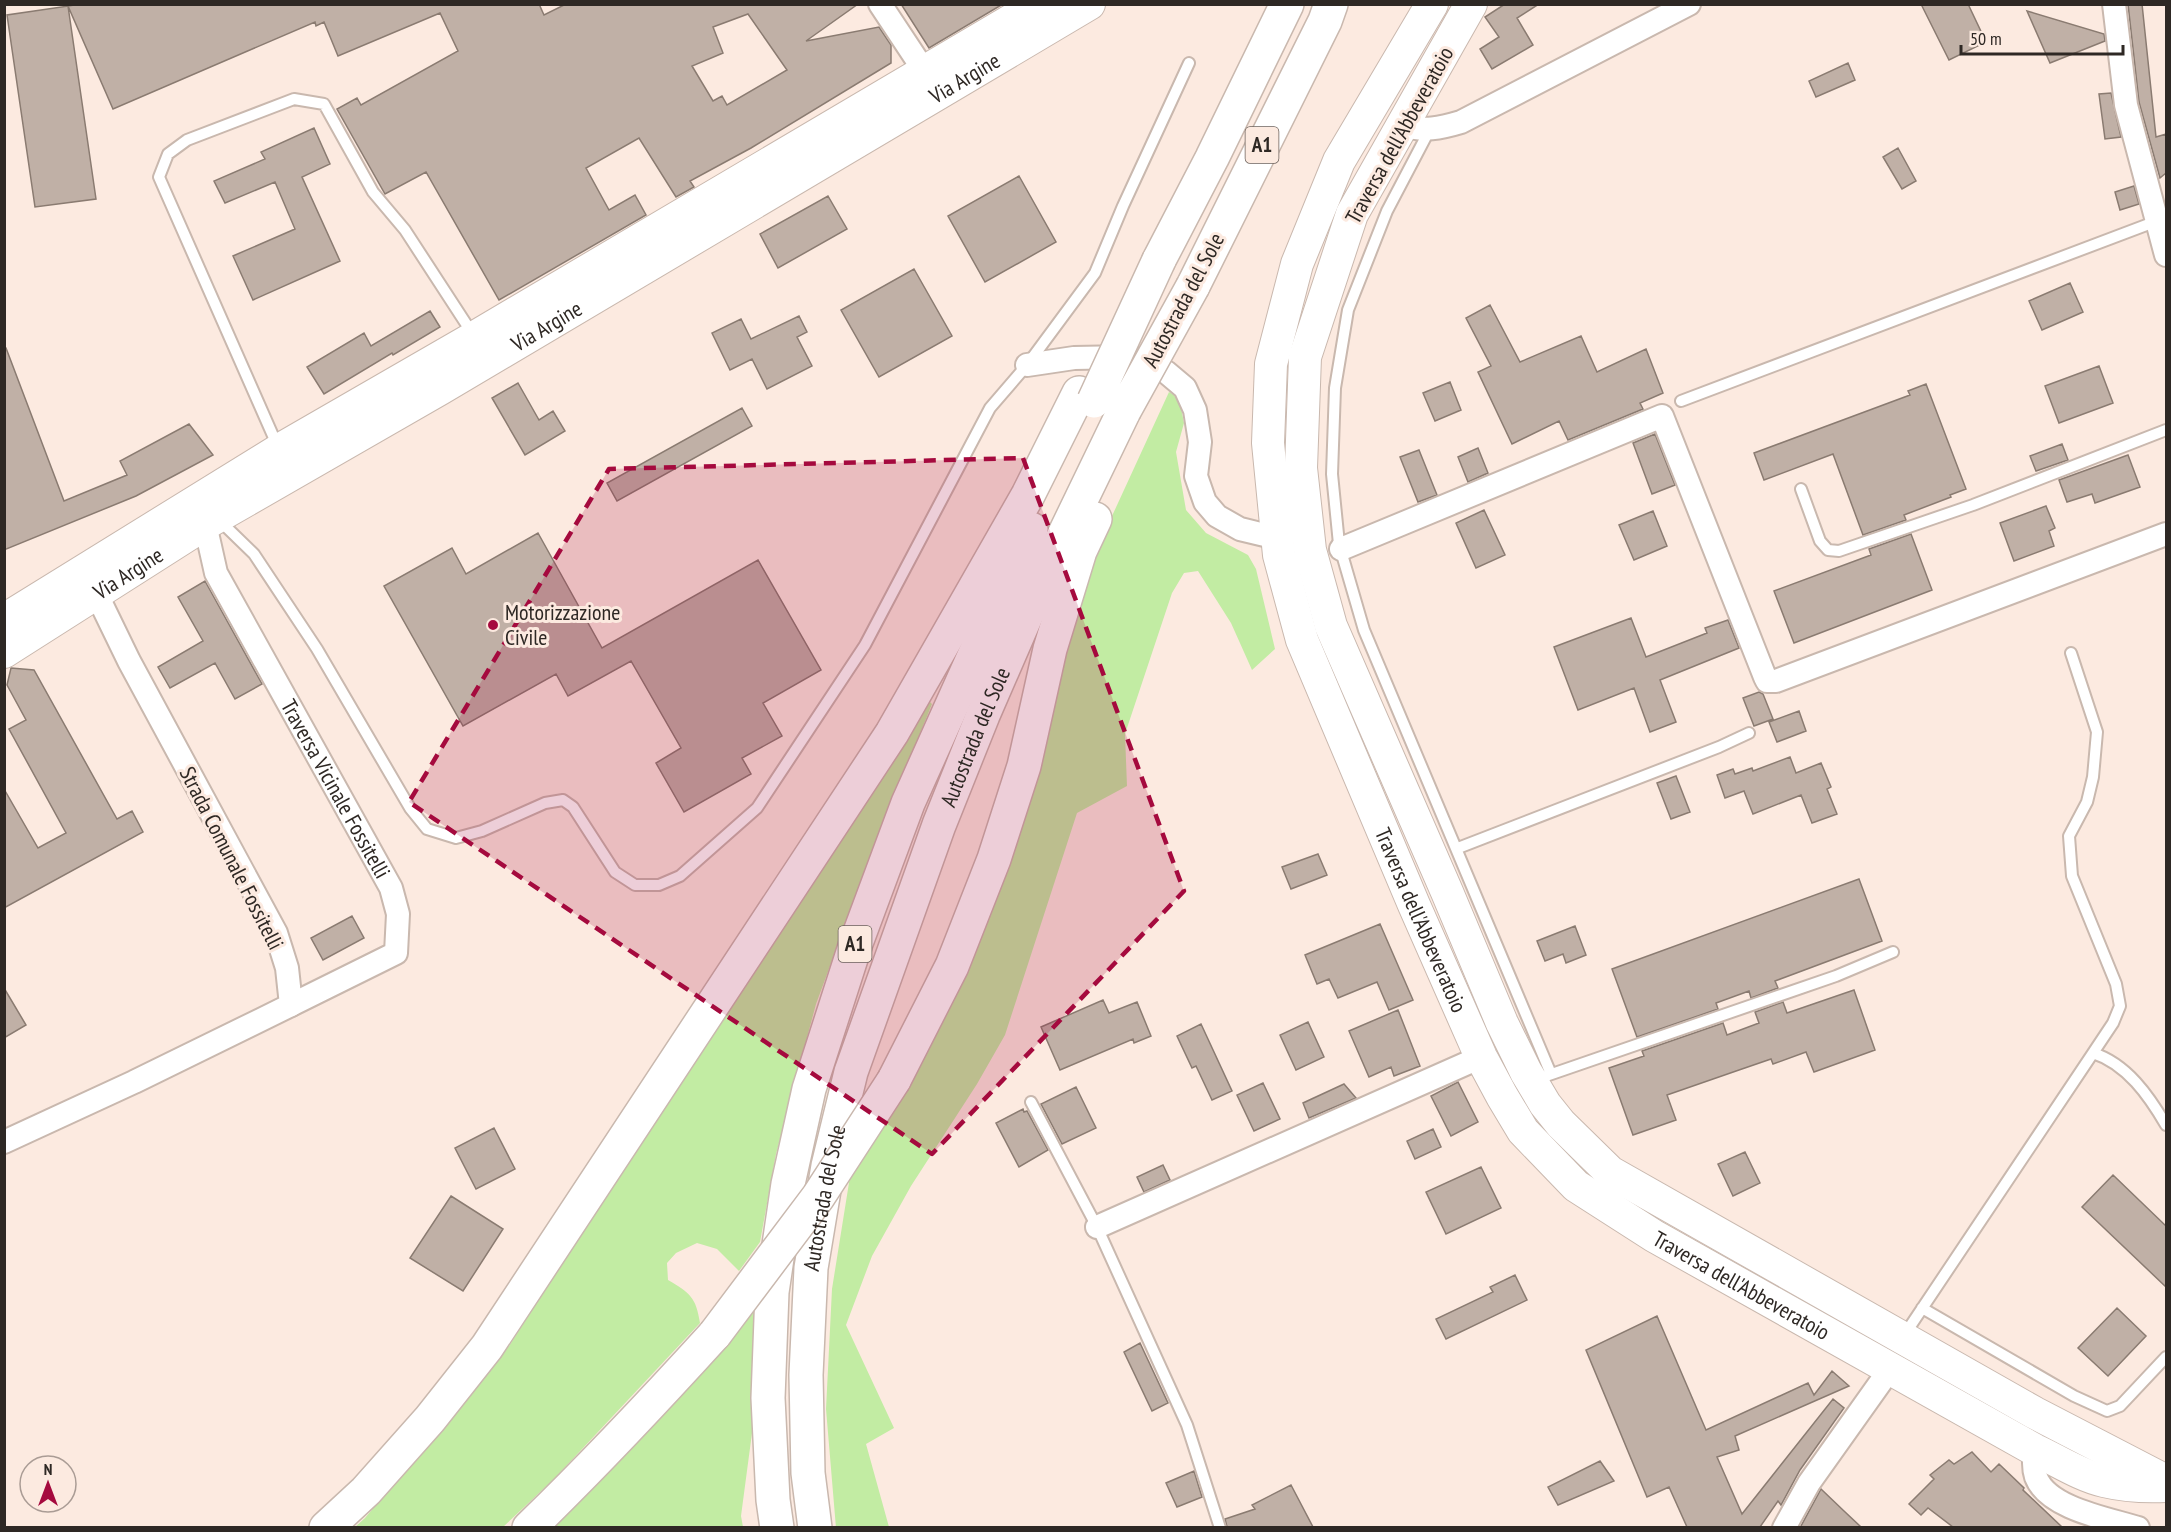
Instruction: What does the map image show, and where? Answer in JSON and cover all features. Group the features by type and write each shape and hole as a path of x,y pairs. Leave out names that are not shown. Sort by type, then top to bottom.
{"highway":[{"name":"Autostrada del Sole","path":"777,1527 773,1500 768,1398 772,1292 788,1184 808,1089 856,943 908,802 1027,538 1086,397 1212,158 1287,4"},
{"name":"Autostrada del Sole","path":"815,1527 808,1473 807,1386 811,1268 828,1166 852,1072 939,825 982,715 1036,592 1133,415 1193,286 1332,4"},
{"path":"326,1527 366,1491 416,1435 494,1337 892,733 1086,397"},
{"path":"529,1527 579,1479 715,1334 818,1197 894,1080 952,966 994,859 1024,766 1050,649 1080,551 1133,415"}],"street":[{"path":"880,4 925,72"},
{"name":"Via Argine","path":"4,620 279,450 475,338 1038,4"},
{"name":"Via Argine","path":"4,652 211,521 440,389 1089,4"},
{"name":"Traversa dell'Abbeveratoio","path":"1432,4 1339,161 1297,264 1271,364 1268,443 1279,555 1302,640 1481,1057 1523,1131 1576,1186 1654,1236 2035,1450 2103,1481 2143,1487 2166,1486"},
{"name":"Traversa dell'Abbeveratoio","path":"1471,4 1417,127 1352,214 1305,357 1301,468 1310,550 1331,626 1502,1023 1541,1078 1545,1104 1561,1124 1610,1172 2035,1413 2166,1481"},
{"path":"1417,127 1438,129 1461,122 1689,4"},
{"path":"2114,4 2126,105 2166,255"},
{"path":"1027,365 1074,358 1128,357 1166,372 1185,388 1195,410 1200,442 1196,476 1205,502 1217,516 1240,529 1277,538"},
{"path":"1341,549 1662,416 1765,677 1767,681 1776,681 2166,534"},
{"name":"Traversa Vicinale Fossitelli","path":"211,521 216,573 391,888 398,914 396,953 291,1005"},
{"name":"Strada Comunale Fossitelli","path":"96,593 129,661 276,933 287,968 291,1005"},
{"path":"4,1142 134,1082 291,1005"},
{"path":"1097,1227 1481,1057"},
{"path":"1784,1527 1809,1483 1890,1368"},
{"path":"2035,1450 2033,1464 2036,1479 2048,1494 2089,1514 2138,1527"}],"lane":[{"path":"211,521 254,554 317,649 410,808 427,829 456,838 483,831 544,803 563,800 573,807 615,872 634,885 659,885 680,876 757,808 865,645 990,408 1027,365 1095,273 1123,206 1189,63"},
{"path":"279,450 159,177 168,154 187,140 294,99 324,104 372,192 405,230 475,338"},
{"path":"1417,127 1348,310 1335,388 1332,474 1341,549 1364,630 1458,848 1541,1078 1836,976 1893,952"},
{"path":"1681,401 2157,221"},
{"path":"1801,489 1820,541 1828,550 1839,551 1973,505 2166,430"},
{"path":"1903,1337 2113,1023 2120,1006 2116,984 2072,876 2069,836 2087,802 2097,732 2071,653"},
{"path":"1458,848 1719,747 1749,733"},
{"path":"2093,1053 2117,1065 2137,1082 2166,1125"},
{"path":"1031,1102 1097,1227 1186,1425 1220,1527"},
{"path":"1922,1308 2074,1396 2107,1411 2120,1406 2166,1357"}],"highlighted area":[{"path":"1023,458 1184,891 932,1154 409,802 609,469"}],"green space":[{"path":"1169,392 1174,395 1181,408 1184,423 1176,452 1186,510 1206,533 1248,555 1256,569 1275,649 1252,670 1231,623 1198,571 1184,573 1172,593 1125,734 1127,786 1077,813 1005,1035 977,1084 911,1186 872,1256 846,1325 894,1428 866,1444 889,1527 836,1528 826,1409 832,1289 852,1164 867,1143 1052,673 1101,540"},
{"path":"929,701 932,704 873,850 816,1004 776,1154 760,1242 739,1271 717,1249 697,1243 676,1253 667,1263 668,1280 694,1301 700,1323 554,1479 503,1527 354,1528 365,1518 509,1346 710,1033"},
{"path":"754,1307 752,1433 741,1516 743,1527 551,1528"}],"building":[{"path":"81,4 539,4 544,15 566,4 858,4 806,41 879,27 891,45 891,63 751,148 690,181 694,187 676,197 639,138 586,168 609,210 635,195 646,215 499,300 426,172 385,194 337,109 357,98 361,105 458,51 440,13 338,56 324,22 316,26 315,22 113,109 68,6","holes":["748,14 787,70 727,105 722,96 713,101 692,66 723,53 713,27"]},
{"path":"901,4 1003,4 929,48"},
{"path":"1505,4 1539,4 1517,18 1533,45 1492,69 1480,49 1499,37 1485,17"},
{"path":"1921,4 1968,4 1986,42 1949,60"},
{"path":"2128,4 2142,4 2156,137 2166,134 2166,173 2160,178 2139,102"},
{"path":"68,6 96,199 35,207 7,15"},
{"path":"2027,11 2104,34 2105,41 2050,63"},
{"path":"1848,63 1855,80 1816,97 1809,81"},
{"path":"2111,93 2121,137 2105,139 2099,94"},
{"path":"314,128 330,164 302,177 340,261 253,300 233,256 295,229 275,182 225,203 214,181 265,159 261,152"},
{"path":"1898,148 1916,181 1902,189 1883,157"},
{"path":"1019,176 1056,242 985,282 948,216"},
{"path":"2134,186 2139,204 2120,210 2115,192"},
{"path":"828,196 847,229 778,268 760,234"},
{"path":"914,269 952,336 879,377 841,310"},
{"path":"2070,283 2083,312 2042,330 2029,301"},
{"path":"1490,305 1520,362 1581,336 1597,372 1646,349 1663,393 1640,403 1643,409 1568,440 1559,421 1512,444 1478,372 1491,366 1466,318"},
{"path":"430,311 440,327 324,394 307,367 364,333 371,346"},
{"path":"799,316 807,332 797,337 812,366 767,389 752,359 730,370 712,333 741,319 751,339"},
{"path":"4,348 6,348 64,501 127,475 120,461 189,424 213,455 136,496 4,550"},
{"path":"2099,366 2113,403 2059,423 2045,386"},
{"path":"1450,382 1461,410 1435,421 1423,393"},
{"path":"518,383 539,420 553,411 565,431 525,455 492,398"},
{"path":"1926,384 1966,489 1904,515 1906,520 1863,535 1833,454 1764,480 1754,453 1910,395 1908,391"},
{"path":"742,408 752,426 617,501 607,483"},
{"path":"1655,434 1675,485 1652,494 1633,443"},
{"path":"2062,444 2068,460 2036,471 2030,456"},
{"path":"1478,448 1488,473 1468,482 1458,457"},
{"path":"1419,450 1437,495 1418,502 1400,457"},
{"path":"2128,455 2140,487 2095,503 2092,494 2067,502 2059,480"},
{"path":"2046,506 2055,528 2049,531 2054,546 2014,561 2000,523"},
{"path":"1484,510 1505,555 1476,568 1456,523"},
{"path":"1653,511 1667,546 1634,560 1619,525"},
{"path":"538,533 602,648 758,560 821,670 763,703 782,736 742,758 751,774 684,812 656,763 681,748 631,661 568,696 556,674 463,726 384,586 452,548 466,574"},
{"path":"1911,534 1932,590 1794,643 1774,591 1871,555 1869,549"},
{"path":"205,581 262,684 235,699 215,663 170,688 158,667 203,641 178,597"},
{"path":"1631,618 1646,657 1707,633 1705,628 1728,620 1739,648 1660,680 1676,722 1650,732 1634,688 1578,710 1554,647"},
{"path":"11,668 34,670 117,819 132,811 143,832 4,908 4,789 38,848 66,833 9,729 26,720 7,685"},
{"path":"1759,692 1763,694 1773,719 1754,726 1743,698"},
{"path":"1799,711 1806,731 1777,742 1769,722"},
{"path":"1790,757 1796,773 1821,763 1831,787 1827,789 1837,814 1812,823 1801,795 1753,814 1744,791 1725,798 1717,775 1733,769 1735,774 1752,768 1753,771"},
{"path":"1676,776 1690,812 1671,819 1657,783"},
{"path":"1318,854 1327,875 1291,889 1282,867"},
{"path":"1859,879 1882,941 1775,981 1778,988 1751,998 1749,991 1716,1003 1718,1009 1637,1037 1612,969"},
{"path":"352,916 364,938 323,960 311,938"},
{"path":"1380,924 1413,1000 1389,1010 1377,982 1338,998 1329,979 1317,984 1305,955"},
{"path":"1575,926 1586,955 1566,963 1563,954 1545,961 1537,941"},
{"path":"4,988 26,1025 4,1038"},
{"path":"1854,990 1875,1050 1814,1072 1806,1052 1773,1064 1771,1059 1667,1095 1676,1120 1633,1135 1609,1068 1644,1056 1642,1051 1723,1023 1727,1035 1759,1023 1755,1012 1783,1002 1787,1013"},
{"path":"1103,1000 1109,1013 1137,1002 1151,1036 1134,1043 1133,1039 1060,1070 1041,1027"},
{"path":"1398,1010 1420,1066 1394,1076 1391,1067 1369,1077 1349,1031"},
{"path":"1308,1022 1324,1057 1296,1070 1280,1035"},
{"path":"1201,1024 1232,1091 1212,1100 1196,1066 1192,1068 1177,1036"},
{"path":"1458,1082 1478,1122 1451,1136 1431,1096"},
{"path":"1263,1083 1280,1119 1254,1131 1237,1095"},
{"path":"1344,1084 1356,1098 1309,1118 1303,1103"},
{"path":"1076,1087 1096,1128 1062,1144 1041,1104"},
{"path":"1023,1109 1024,1112 1027,1111 1048,1150 1019,1167 996,1123"},
{"path":"494,1128 515,1169 476,1189 455,1148"},
{"path":"1433,1129 1441,1147 1415,1159 1407,1141"},
{"path":"1745,1152 1760,1183 1733,1196 1718,1164"},
{"path":"1163,1165 1170,1180 1144,1192 1137,1177"},
{"path":"1481,1167 1501,1208 1446,1234 1426,1192"},
{"path":"2113,1175 2166,1226 2166,1287 2082,1207"},
{"path":"451,1196 503,1229 463,1291 410,1258"},
{"path":"1515,1275 1527,1300 1446,1339 1436,1319 1493,1292 1490,1287"},
{"path":"2117,1308 2146,1336 2108,1376 2078,1348"},
{"path":"1657,1316 1706,1430 1808,1383 1814,1395 1832,1371 1849,1386 1735,1436 1739,1450 1717,1457 1742,1514 1833,1399 1844,1408 1800,1470 1781,1505 1778,1501 1760,1527 1687,1527 1669,1487 1647,1497 1586,1350"},
{"path":"1140,1343 1168,1403 1152,1411 1124,1352"},
{"path":"1972,1452 1991,1472 1999,1464 2062,1527 1953,1527 1928,1508 1921,1515 1909,1504 1934,1479 1930,1475 1949,1460 1954,1464"},
{"path":"1600,1461 1614,1481 1558,1505 1548,1487"},
{"path":"1194,1471 1202,1497 1177,1507 1166,1483"},
{"path":"1291,1485 1313,1527 1227,1527 1225,1519 1255,1509 1252,1505"},
{"path":"1821,1489 1861,1527 1802,1527"}],"place":[{"name":"Motorizzazione Civile","path":"493,625"}]}
